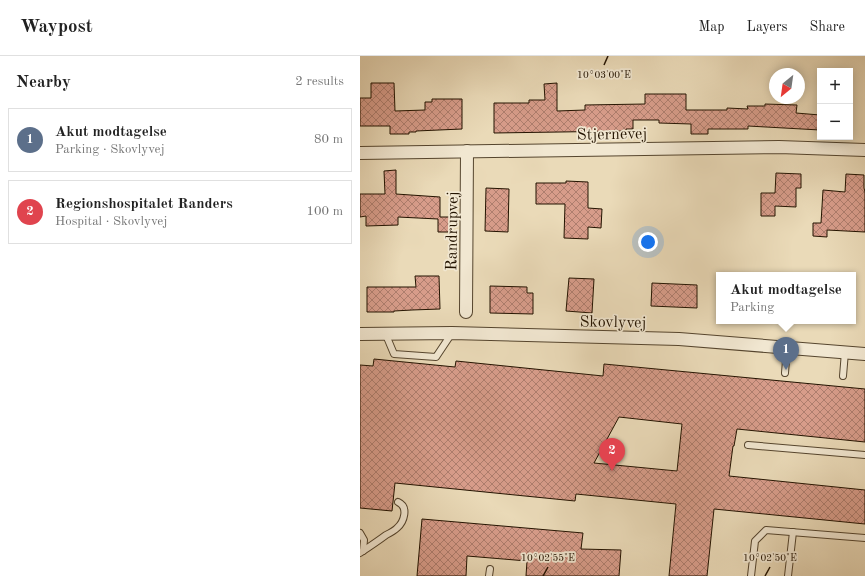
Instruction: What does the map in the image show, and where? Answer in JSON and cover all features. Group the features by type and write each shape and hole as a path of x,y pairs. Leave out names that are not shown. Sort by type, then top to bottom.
{"street":[{"name":"Stjernevej","path":"360,153 779,147 865,150"},
{"name":"Randrupvej","path":"466,312 467,151"},
{"name":"Skovlyvej","path":"360,334 386,335 452,333 679,339 865,354"}],"lane":[{"path":"386,335 394,354 436,357 452,333"},
{"path":"785,373 787,348"},
{"path":"843,376 845,352"},
{"path":"748,445 865,455"},
{"path":"361,552 397,528 405,513 404,507 398,502"},
{"path":"751,576 755,541 766,530 865,538"},
{"path":"360,532 364,540 364,546 361,552"},
{"path":"788,576 793,532"}],"building":[{"path":"371,83 394,83 395,111 425,110 425,102 432,102 432,99 462,99 462,129 416,131 409,132 409,134 390,134 390,126 360,126 360,98 371,98"},
{"path":"557,83 557,111 585,110 585,105 645,104 645,94 686,94 686,110 727,110 727,108 748,109 747,106 765,106 765,104 797,105 796,113 817,115 817,130 748,126 748,129 708,129 708,134 691,134 691,124 659,123 659,120 633,120 633,129 626,129 626,131 494,133 494,103 529,103 529,100 545,100 544,84"},
{"path":"396,170 396,194 440,197 440,217 450,217 450,232 438,232 438,219 398,217 398,225 366,226 366,216 360,217 360,194 385,194 384,171"},
{"path":"776,173 801,174 801,188 796,188 796,207 775,206 775,216 761,216 761,193 775,193"},
{"path":"846,174 864,175 865,232 827,230 827,237 813,236 813,223 821,223 823,190 845,192"},
{"path":"566,181 588,182 588,208 602,209 601,228 588,227 588,239 564,238 565,204 536,204 536,183 566,183"},
{"path":"486,188 509,189 508,232 485,231"},
{"path":"415,276 439,276 440,309 367,312 367,287 416,287"},
{"path":"569,278 594,279 592,313 566,311"},
{"path":"652,283 697,285 697,308 651,306"},
{"path":"490,286 527,287 527,293 533,293 533,314 490,313"},
{"path":"374,359 455,367 456,361 603,376 604,364 865,389 865,442 737,429 729,476 865,490 865,524 714,509 707,576 669,576 676,504 576,494 575,501 395,483 392,511 360,508 360,365 373,366","holes":["619,417 682,424 677,471 594,463"]},
{"path":"422,519 583,533 581,549 621,550 619,576 526,576 527,561 467,556 466,576 417,576"}],"place":[{"name":"Akut modtagelse","path":"786,370"},
{"name":"Regionshospitalet Randers","path":"612,471"}]}
